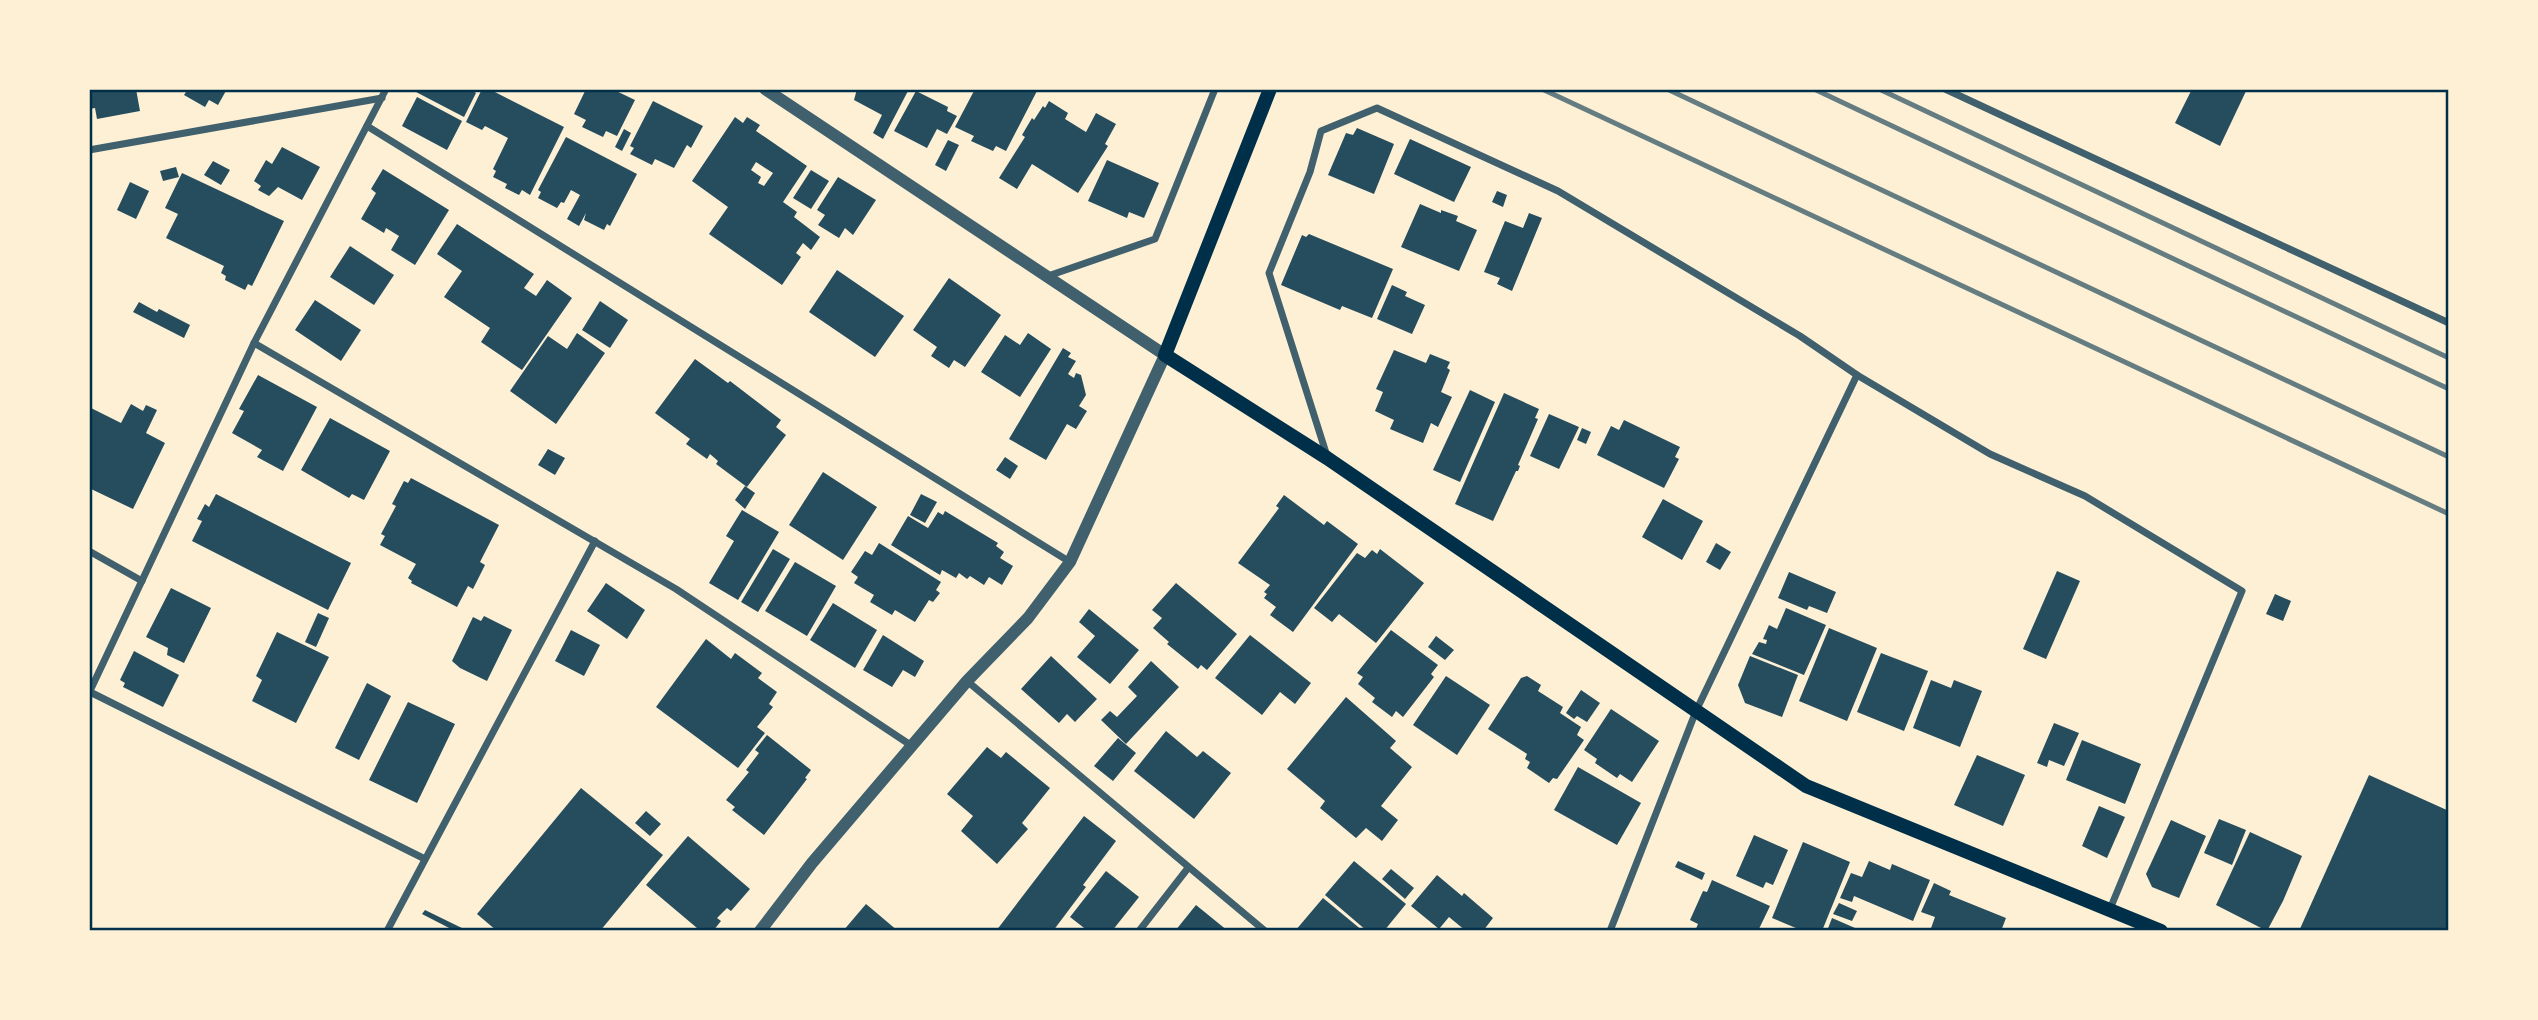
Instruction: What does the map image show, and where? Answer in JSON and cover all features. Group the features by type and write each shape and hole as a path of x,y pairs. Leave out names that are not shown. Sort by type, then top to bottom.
{"main road":[{"path":"1270,89 1165,355 1327,458 1806,786 2161,931"}],"street":[{"path":"386,89 254,343 90,692 425,859"},
{"path":"760,931 812,863 967,681 1028,618 1070,562 1165,355 765,89"},
{"path":"1047,277 1155,239 1215,89"},
{"path":"1945,89 2449,323"},
{"path":"89,150 382,98"},
{"path":"1327,458 1269,273 1310,172 1321,131 1377,108 1558,191 1990,454 2085,496 2242,591 2109,909"},
{"path":"367,127 1070,562"},
{"path":"254,343 676,589 912,746"},
{"path":"1610,931 1696,711 1857,375"},
{"path":"387,931 595,541"},
{"path":"89,551 142,581"},
{"path":"967,681 1265,931"},
{"path":"1139,931 1188,868"}],"building":[{"path":"89,89 136,89 140,111 97,119 95,108 89,109"},
{"path":"181,89 227,89 218,105 209,100 205,107 184,95 186,92"},
{"path":"418,89 470,89 476,93 464,117 416,92"},
{"path":"482,89 489,89 564,127 530,195 522,190 519,195 505,188 507,184 493,177 496,171 493,169 508,138 485,126 482,130 466,122"},
{"path":"586,89 612,89 635,100 617,136 606,131 603,137 582,127 586,120 574,114"},
{"path":"857,89 909,89 883,139 873,133 882,115 854,100"},
{"path":"975,89 1038,89 1006,151 996,146 993,151 971,141 974,136 955,127"},
{"path":"2192,89 2247,89 2220,146 2175,123"},
{"path":"916,91 948,107 947,111 957,116 947,134 937,129 927,148 894,131"},
{"path":"417,97 462,121 447,150 402,126"},
{"path":"653,101 703,126 691,148 687,145 674,168 655,159 652,165 630,154 634,148 630,146"},
{"path":"1049,101 1068,113 1065,119 1086,132 1096,113 1116,124 1105,144 1108,146 1078,193 1032,164 1017,189 999,178 1025,137 1022,135 1032,118 1034,120"},
{"path":"735,117 743,123 747,117 760,125 756,131 807,166 783,202 797,212 794,217 820,237 811,250 803,243 796,253 801,257 782,285 709,234 728,207 692,181","holes":["756,162 773,173 764,186 758,183 761,177 751,170"]},
{"path":"1357,128 1394,144 1374,194 1328,175 1346,133 1353,135"},
{"path":"624,129 631,133 622,151 615,147"},
{"path":"566,137 637,174 610,226 607,224 604,230 584,220 586,213 579,226 567,219 580,195 571,190 564,203 561,202 557,208 538,198 541,192 538,190"},
{"path":"1410,139 1471,167 1454,202 1394,174"},
{"path":"948,140 959,145 946,171 935,165"},
{"path":"282,147 320,167 302,200 278,187 269,196 258,190 261,186 254,181 266,160 272,164"},
{"path":"1107,160 1159,183 1144,218 1129,212 1127,218 1088,201"},
{"path":"213,161 230,170 221,185 204,175"},
{"path":"176,167 179,177 163,181 160,171"},
{"path":"383,169 449,210 415,265 391,250 399,236 386,228 384,233 361,219 376,193 371,189"},
{"path":"811,170 829,181 811,209 793,198"},
{"path":"182,173 284,221 252,286 248,284 245,290 225,280 226,276 221,273 224,266 166,238 178,214 165,208"},
{"path":"838,177 876,200 853,235 845,228 839,238 818,225 825,215 817,210"},
{"path":"130,182 149,191 136,219 117,210"},
{"path":"1497,191 1507,195 1503,207 1492,202"},
{"path":"1420,204 1441,213 1441,210 1458,216 1456,221 1477,230 1459,271 1401,247"},
{"path":"1529,213 1542,218 1512,291 1497,284 1500,278 1484,272 1505,221 1523,228"},
{"path":"457,224 534,274 524,288 536,296 547,280 572,298 522,370 481,342 490,328 444,297 462,271 437,254"},
{"path":"1309,234 1393,269 1372,318 1342,306 1340,310 1281,285 1302,235 1306,237"},
{"path":"350,246 394,275 374,305 330,277"},
{"path":"837,270 904,316 875,357 809,312"},
{"path":"949,278 1001,315 965,367 954,360 949,368 931,356 937,347 913,330"},
{"path":"1392,285 1407,292 1405,296 1425,305 1412,334 1377,319"},
{"path":"315,300 361,330 341,361 295,330"},
{"path":"600,301 628,320 610,348 582,330"},
{"path":"139,302 190,325 184,338 133,312"},
{"path":"577,333 605,353 556,424 510,391 548,336 567,349"},
{"path":"1028,333 1051,349 1020,397 981,372 1005,335 1020,345"},
{"path":"1063,348 1071,353 1068,357 1076,361 1068,374 1074,378 1076,373 1081,375 1086,395 1079,406 1087,411 1076,429 1067,424 1046,460 1009,439"},
{"path":"1394,350 1426,363 1430,354 1450,362 1447,368 1450,370 1441,392 1452,397 1438,427 1431,423 1423,443 1390,429 1394,420 1375,411 1383,392 1376,389"},
{"path":"695,359 728,383 730,381 781,420 776,427 786,435 747,487 716,464 718,461 710,454 707,459 686,444 690,439 655,413"},
{"path":"258,375 317,407 283,471 257,457 262,450 232,433 244,411 239,409"},
{"path":"1470,390 1495,402 1460,482 1433,470"},
{"path":"1504,393 1539,409 1535,418 1538,419 1518,465 1518,471 1493,521 1455,504"},
{"path":"131,404 143,411 146,405 157,410 146,433 165,443 133,509 89,488 89,407 121,423"},
{"path":"1549,414 1579,427 1559,469 1530,456"},
{"path":"330,418 390,451 364,500 352,494 349,498 301,470"},
{"path":"1624,420 1680,447 1675,457 1679,459 1664,488 1597,455 1611,426 1619,430"},
{"path":"1582,428 1591,432 1586,444 1577,440"},
{"path":"548,449 565,458 555,475 538,465"},
{"path":"1005,457 1018,466 1010,479 996,470"},
{"path":"823,472 877,507 843,560 789,525"},
{"path":"411,478 499,525 480,562 485,565 473,589 468,586 457,607 411,583 408,578 416,564 380,545 385,536 381,534 396,506 392,504 404,481 408,483"},
{"path":"745,486 755,493 745,509 735,500"},
{"path":"216,494 351,563 328,610 192,541 202,521 197,519 205,504 209,507"},
{"path":"921,494 937,502 925,523 910,515"},
{"path":"1284,495 1324,525 1327,521 1358,544 1293,632 1270,615 1276,607 1264,598 1267,594 1264,592 1270,585 1238,563 1279,508 1276,506"},
{"path":"1663,499 1703,521 1682,560 1642,537"},
{"path":"742,510 779,532 738,600 709,583 734,541 726,536"},
{"path":"945,511 998,543 996,546 1004,552 1000,558 1013,566 1002,585 989,577 984,585 959,573 956,578 942,570 940,575 891,545 908,516 928,528 938,512 943,515"},
{"path":"879,543 941,582 936,590 940,593 933,602 929,600 915,622 895,610 892,615 870,602 874,595 854,583 858,577 851,572 865,551 872,555"},
{"path":"1716,543 1731,552 1720,570 1706,562"},
{"path":"773,549 790,559 758,612 741,602"},
{"path":"1380,549 1424,583 1376,643 1339,614 1332,622 1314,608 1357,553 1365,558 1372,550 1377,554"},
{"path":"795,562 836,586 807,636 765,611"},
{"path":"2057,571 2080,581 2046,659 2023,649"},
{"path":"1789,572 1836,592 1827,613 1809,606 1807,610 1778,598"},
{"path":"606,583 645,610 627,639 587,611"},
{"path":"1176,583 1237,634 1207,670 1201,665 1198,669 1167,644 1169,642 1153,628 1162,618 1152,610"},
{"path":"171,588 211,608 184,663 167,655 168,648 146,637"},
{"path":"2275,594 2291,601 2283,621 2266,614"},
{"path":"833,603 877,630 855,668 810,640"},
{"path":"1786,608 1826,625 1804,675 1752,654 1759,642 1766,644 1767,640 1763,639 1769,625 1777,629"},
{"path":"1089,609 1139,650 1110,684 1077,657 1095,636 1079,622"},
{"path":"318,613 329,618 316,647 305,642"},
{"path":"484,616 512,630 487,681 460,668 452,661 473,617 481,621"},
{"path":"1829,628 1877,648 1847,721 1799,701"},
{"path":"571,630 600,645 584,676 555,661"},
{"path":"1391,630 1438,665 1431,674 1434,677 1403,717 1396,711 1392,717 1372,702 1375,698 1358,684 1363,677 1357,673"},
{"path":"277,632 329,657 296,723 252,701 262,680 256,676"},
{"path":"883,635 924,661 915,677 903,670 892,687 863,670"},
{"path":"1250,635 1311,683 1295,704 1280,692 1262,715 1215,678"},
{"path":"1436,636 1454,650 1445,660 1428,647"},
{"path":"706,639 731,659 735,653 762,673 758,678 777,692 769,704 773,707 757,727 765,733 738,768 656,707"},
{"path":"134,651 179,675 163,707 123,687 125,683 120,680"},
{"path":"1881,653 1928,671 1904,731 1857,712"},
{"path":"1051,656 1097,699 1075,722 1067,714 1059,723 1021,689"},
{"path":"1750,656 1798,675 1782,717 1745,703 1738,685"},
{"path":"1151,661 1179,687 1126,744 1101,720 1110,711 1117,717 1137,696 1128,687"},
{"path":"1446,676 1490,705 1457,755 1413,725"},
{"path":"1527,676 1541,685 1538,691 1563,707 1560,713 1581,727 1577,735 1584,740 1557,779 1553,778 1549,783 1527,768 1530,762 1525,759 1527,754 1488,729 1521,678"},
{"path":"1931,680 1951,688 1954,680 1982,691 1960,747 1913,728"},
{"path":"367,683 391,696 359,760 335,748"},
{"path":"1581,690 1600,703 1587,722 1577,716 1574,719 1566,713"},
{"path":"1346,697 1396,741 1390,748 1412,767 1381,806 1398,820 1382,841 1366,828 1356,838 1320,808 1325,801 1287,769"},
{"path":"408,702 455,724 417,803 369,780"},
{"path":"1611,709 1659,741 1632,782 1620,774 1617,778 1595,763 1597,759 1584,750"},
{"path":"2054,723 2079,733 2064,766 2049,760 2047,767 2037,763"},
{"path":"1166,731 1197,757 1203,751 1231,773 1194,819 1134,771"},
{"path":"767,735 811,770 764,835 732,810 735,807 726,800 749,772 746,770 759,753 755,750"},
{"path":"1118,738 1136,753 1113,781 1094,766"},
{"path":"2082,740 2141,764 2125,804 2066,780"},
{"path":"987,747 1001,758 1006,752 1050,788 1022,823 1028,829 997,864 961,831 973,816 947,794"},
{"path":"1977,755 2025,775 2003,826 1954,805"},
{"path":"1578,767 1641,803 1617,845 1554,810"},
{"path":"2369,775 2449,811 2449,931 2299,931"},
{"path":"581,788 663,855 600,931 497,931 477,914"},
{"path":"2099,806 2125,817 2107,858 2082,846"},
{"path":"646,811 661,824 650,836 635,823"},
{"path":"1084,816 1116,841 1053,931 996,931"},
{"path":"2219,819 2246,830 2232,865 2204,853"},
{"path":"2171,820 2206,836 2179,898 2152,887 2146,874"},
{"path":"2250,832 2302,856 2267,931 2216,905"},
{"path":"1754,835 1788,850 1773,885 1766,882 1763,888 1736,876"},
{"path":"688,836 750,889 731,911 727,908 717,918 721,921 713,931 695,931 697,928 646,885"},
{"path":"1803,842 1850,862 1822,931 1803,931 1772,918"},
{"path":"1354,861 1406,904 1384,931 1367,931 1325,895"},
{"path":"1678,861 1705,873 1702,880 1675,867"},
{"path":"1869,861 1890,870 1892,864 1930,880 1913,921 1854,896 1852,902 1840,898 1851,873 1862,877"},
{"path":"1391,869 1414,888 1405,899 1382,879"},
{"path":"1106,871 1139,897 1112,931 1088,931 1070,917"},
{"path":"1437,875 1462,896 1464,893 1493,918 1483,931 1466,931 1449,917 1439,929 1411,906"},
{"path":"1712,880 1770,906 1758,931 1695,931 1698,924 1690,920 1703,891 1707,892"},
{"path":"1934,883 1951,891 1949,895 2006,918 2001,931 1930,931 1935,917 1921,912"},
{"path":"1323,898 1363,931 1295,931"},
{"path":"1839,903 1857,911 1852,921 1833,914"},
{"path":"866,904 898,931 843,931"},
{"path":"1196,905 1228,931 1175,931"},
{"path":"425,910 468,931 455,931 422,914"},
{"path":"1832,918 1862,931 1827,931"}],"railway":[{"path":"1542,89 2449,514"},
{"path":"1667,89 2449,457"},
{"path":"1814,89 2449,389"},
{"path":"1879,89 2449,358"}]}
